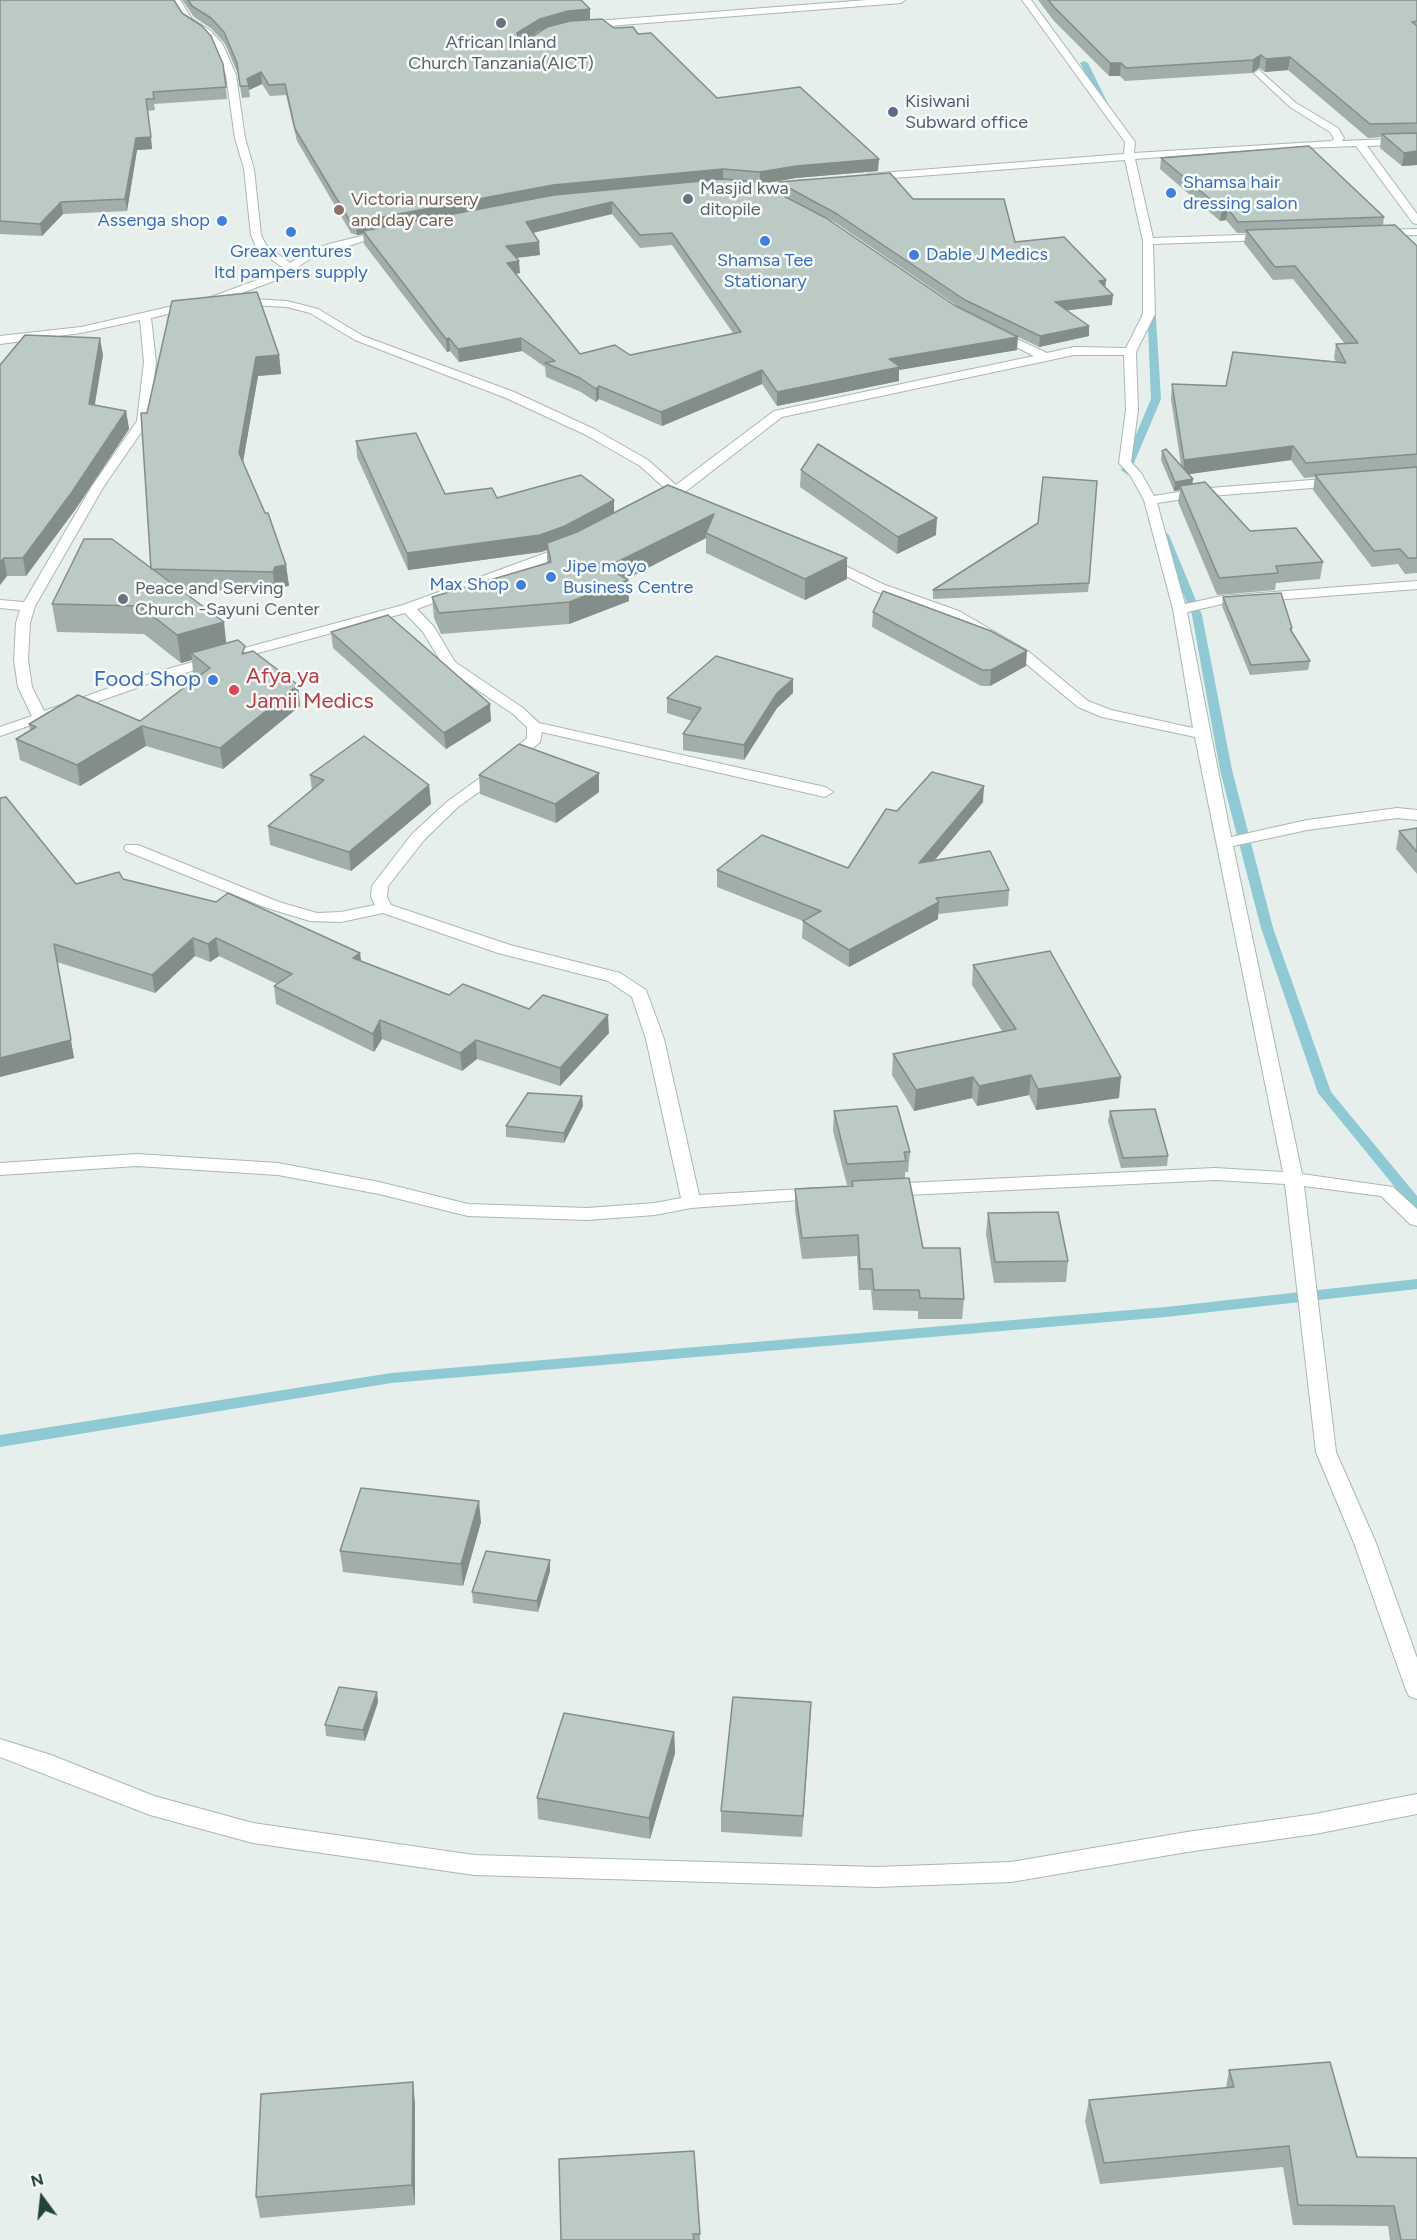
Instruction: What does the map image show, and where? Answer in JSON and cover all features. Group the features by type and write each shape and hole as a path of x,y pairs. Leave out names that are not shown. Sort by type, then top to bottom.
{"street":[{"path":"176,0 188,21 208,33 218,45 231,75 240,138 249,169 256,235 261,247 290,267"},
{"path":"569,27 705,11 901,0"},
{"path":"1026,0 1130,142 1129,157 1148,241 1149,314 1130,352 1132,410 1125,463 1135,473 1150,500 1180,609 1202,734 1294,1179 1326,1452 1365,1543 1417,1690"},
{"path":"1259,73 1293,105 1334,130 1339,138 1334,145"},
{"path":"860,178 1251,147 1417,141"},
{"path":"1360,144 1417,221"},
{"path":"780,200 755,189 817,181"},
{"path":"0,340 81,330 211,301 275,277 309,255 333,246 396,231"},
{"path":"1373,234 1417,232"},
{"path":"1148,241 1282,237"},
{"path":"211,301 259,301 287,304 314,311 359,338 510,395 590,432 644,463 676,492 695,502"},
{"path":"39,716 25,687 21,660 23,623 28,606 98,486 143,421 150,362 145,316"},
{"path":"988,328 1045,357"},
{"path":"645,509 676,492 778,414 1074,351 1130,352"},
{"path":"1150,500 1197,492 1349,481"},
{"path":"0,732 39,716 154,677 408,608 521,568 582,542"},
{"path":"806,552 880,588 954,614 1023,654 1083,704 1107,714 1202,734"},
{"path":"1180,609 1222,600 1417,585"},
{"path":"0,604 28,606"},
{"path":"408,608 429,630 450,665 518,711 534,726 825,792"},
{"path":"384,908 379,897 380,886 418,837 453,804 496,772 535,738 534,726"},
{"path":"1225,843 1307,825 1397,813 1417,815"},
{"path":"132,848 273,905 316,918 341,917 384,908 504,949 614,977 640,994 655,1039 691,1202"},
{"path":"0,1169 137,1160 278,1169 379,1188 468,1210 587,1214 656,1209 691,1202 833,1193"},
{"path":"868,1191 1215,1174 1294,1179 1386,1191 1417,1220"},
{"path":"0,1748 43,1762 150,1805 253,1833 474,1865 876,1877 1011,1872 1187,1842 1315,1824 1417,1804"}],"building":[{"path":"0,0 174,0 182,13 202,26 211,36 223,64 226,87 153,92 154,99 146,99 151,137 136,138 125,199 61,202 40,224 0,221"},
{"path":"188,0 581,0 590,9 568,11 540,19 517,33 518,37 528,39 547,27 570,21 602,19 614,28 633,27 638,34 651,33 717,98 800,87 879,159 796,166 760,172 723,169 553,185 356,222 350,221 295,129 285,84 269,85 261,72 247,79 249,86 240,86 237,63 224,32 211,18 192,6"},
{"path":"1048,0 1417,0 1417,21 1412,22 1417,26 1417,123 1370,124 1290,57 1266,59 1261,55 1253,60 1126,68 1121,63 1110,63"},
{"path":"1417,133 1417,151 1404,153 1382,134"},
{"path":"1309,146 1384,217 1238,222 1228,209 1222,209 1161,158"},
{"path":"890,173 913,199 1004,199 1015,242 1064,237 1106,280 1099,281 1113,295 1055,302 1089,326 1040,336 965,300 837,214 778,182"},
{"path":"723,179 757,182 826,218 954,305 1018,337 889,359 900,367 777,392 762,370 661,412 599,386 596,389 580,378 545,363 555,361 521,338 458,349 449,338 446,339 363,231 554,195","holes":["612,202 640,235 672,233 741,332 630,355 615,345 580,354 507,263 519,261 506,246 539,242 526,222"]},
{"path":"1395,225 1417,246 1417,454 1306,463 1293,446 1184,460 1172,384 1226,386 1233,352 1346,363 1336,344 1358,343 1295,266 1275,267 1246,230"},
{"path":"257,292 279,355 256,357 239,453 265,513 268,513 286,565 275,567 273,572 151,569 141,413 147,413 172,301"},
{"path":"25,335 100,338 89,404 126,411 72,492 23,558 4,558 0,562 0,365"},
{"path":"416,433 445,494 492,488 497,498 581,475 614,500 565,526 540,535 407,553 356,441"},
{"path":"818,444 937,518 898,537 801,470"},
{"path":"1166,449 1193,479 1175,482 1162,451"},
{"path":"1417,467 1417,558 1408,558 1400,549 1374,551 1315,475"},
{"path":"1043,477 1097,481 1089,583 933,590 1038,523"},
{"path":"1205,482 1250,531 1296,528 1323,562 1276,566 1278,573 1219,578 1180,486"},
{"path":"668,485 847,558 805,579 706,533 714,514 607,567 628,580 569,602 439,613 432,597 551,562 547,543 577,532"},
{"path":"84,539 112,539 224,622 177,635 140,606 52,604"},
{"path":"883,591 991,631 1027,651 991,670 982,670 873,612"},
{"path":"1281,593 1292,628 1290,629 1310,661 1251,665 1223,597"},
{"path":"388,615 490,704 444,733 331,632"},
{"path":"238,640 245,646 242,654 253,651 298,685 220,748 142,726 77,765 16,739 36,727 29,724 78,695 140,721 210,668 191,653"},
{"path":"716,656 793,679 777,693 744,745 683,734 701,708 667,698"},
{"path":"364,736 429,785 349,852 268,826 324,780 310,775"},
{"path":"519,744 599,773 555,804 479,775"},
{"path":"932,772 984,786 919,863 990,851 1009,890 936,898 939,902 849,950 803,921 821,911 717,870 762,835 848,868 886,809 897,811"},
{"path":"6,797 76,884 119,872 123,879 216,902 228,893 360,953 353,958 449,995 463,984 529,1009 543,995 608,1015 560,1068 476,1040 460,1053 380,1020 373,1034 274,986 292,974 216,938 208,944 193,938 152,975 54,944 71,1040 0,1058 0,798"},
{"path":"1417,828 1417,852 1399,831"},
{"path":"1050,951 1121,1077 1038,1089 1031,1075 979,1086 973,1077 916,1090 893,1054 1016,1029 973,965"},
{"path":"528,1093 582,1096 564,1133 506,1126"},
{"path":"897,1106 910,1152 904,1152 906,1161 847,1164 834,1111"},
{"path":"1155,1109 1168,1156 1123,1158 1110,1111"},
{"path":"909,1178 923,1248 960,1248 964,1299 920,1298 919,1290 874,1290 872,1269 860,1269 858,1235 802,1238 795,1189 853,1186 852,1181"},
{"path":"1058,1212 1068,1261 995,1262 988,1213"},
{"path":"361,1488 479,1501 461,1564 340,1551"},
{"path":"486,1551 550,1560 537,1601 472,1592"},
{"path":"339,1687 377,1692 363,1730 325,1725"},
{"path":"733,1697 811,1702 803,1816 721,1811"},
{"path":"564,1713 674,1732 649,1818 537,1798"},
{"path":"1330,2062 1357,2157 1417,2158 1417,2240 1401,2240 1394,2206 1298,2205 1289,2146 1104,2163 1089,2100 1234,2087 1229,2070"},
{"path":"413,2082 412,2185 256,2197 261,2094"},
{"path":"694,2151 700,2234 693,2234 694,2240 561,2240 559,2159"}],"waterway":[{"path":"1084,63 1107,106"},
{"path":"1128,472 1126,470 1156,399 1151,303"},
{"path":"1164,535 1197,615 1226,770 1267,928 1325,1093 1417,1205"},
{"path":"0,1441 391,1378 1166,1312 1417,1284"}],"place":[{"name":"African Inland Church Tanzania(AICT)","path":"501,23"},
{"name":"Kisiwani Subward office","path":"893,112"},
{"name":"Shamsa hair dressing salon","path":"1171,193"},
{"name":"Masjid kwa ditopile","path":"688,199"},
{"name":"Victoria nursery and day care","path":"339,210"},
{"name":"Assenga shop","path":"222,221"},
{"name":"Greax ventures ltd pampers supply","path":"291,232"},
{"name":"Shamsa Tee Stationary","path":"765,241"},
{"name":"Dable J Medics","path":"914,255"},
{"name":"Jipe moyo Business Centre","path":"551,577"},
{"name":"Max Shop","path":"521,585"},
{"name":"Peace and Serving Church -Sayuni Center","path":"123,599"},
{"name":"Food Shop","path":"213,680"},
{"name":"Afya ya Jamii Medics","path":"234,690"}]}
